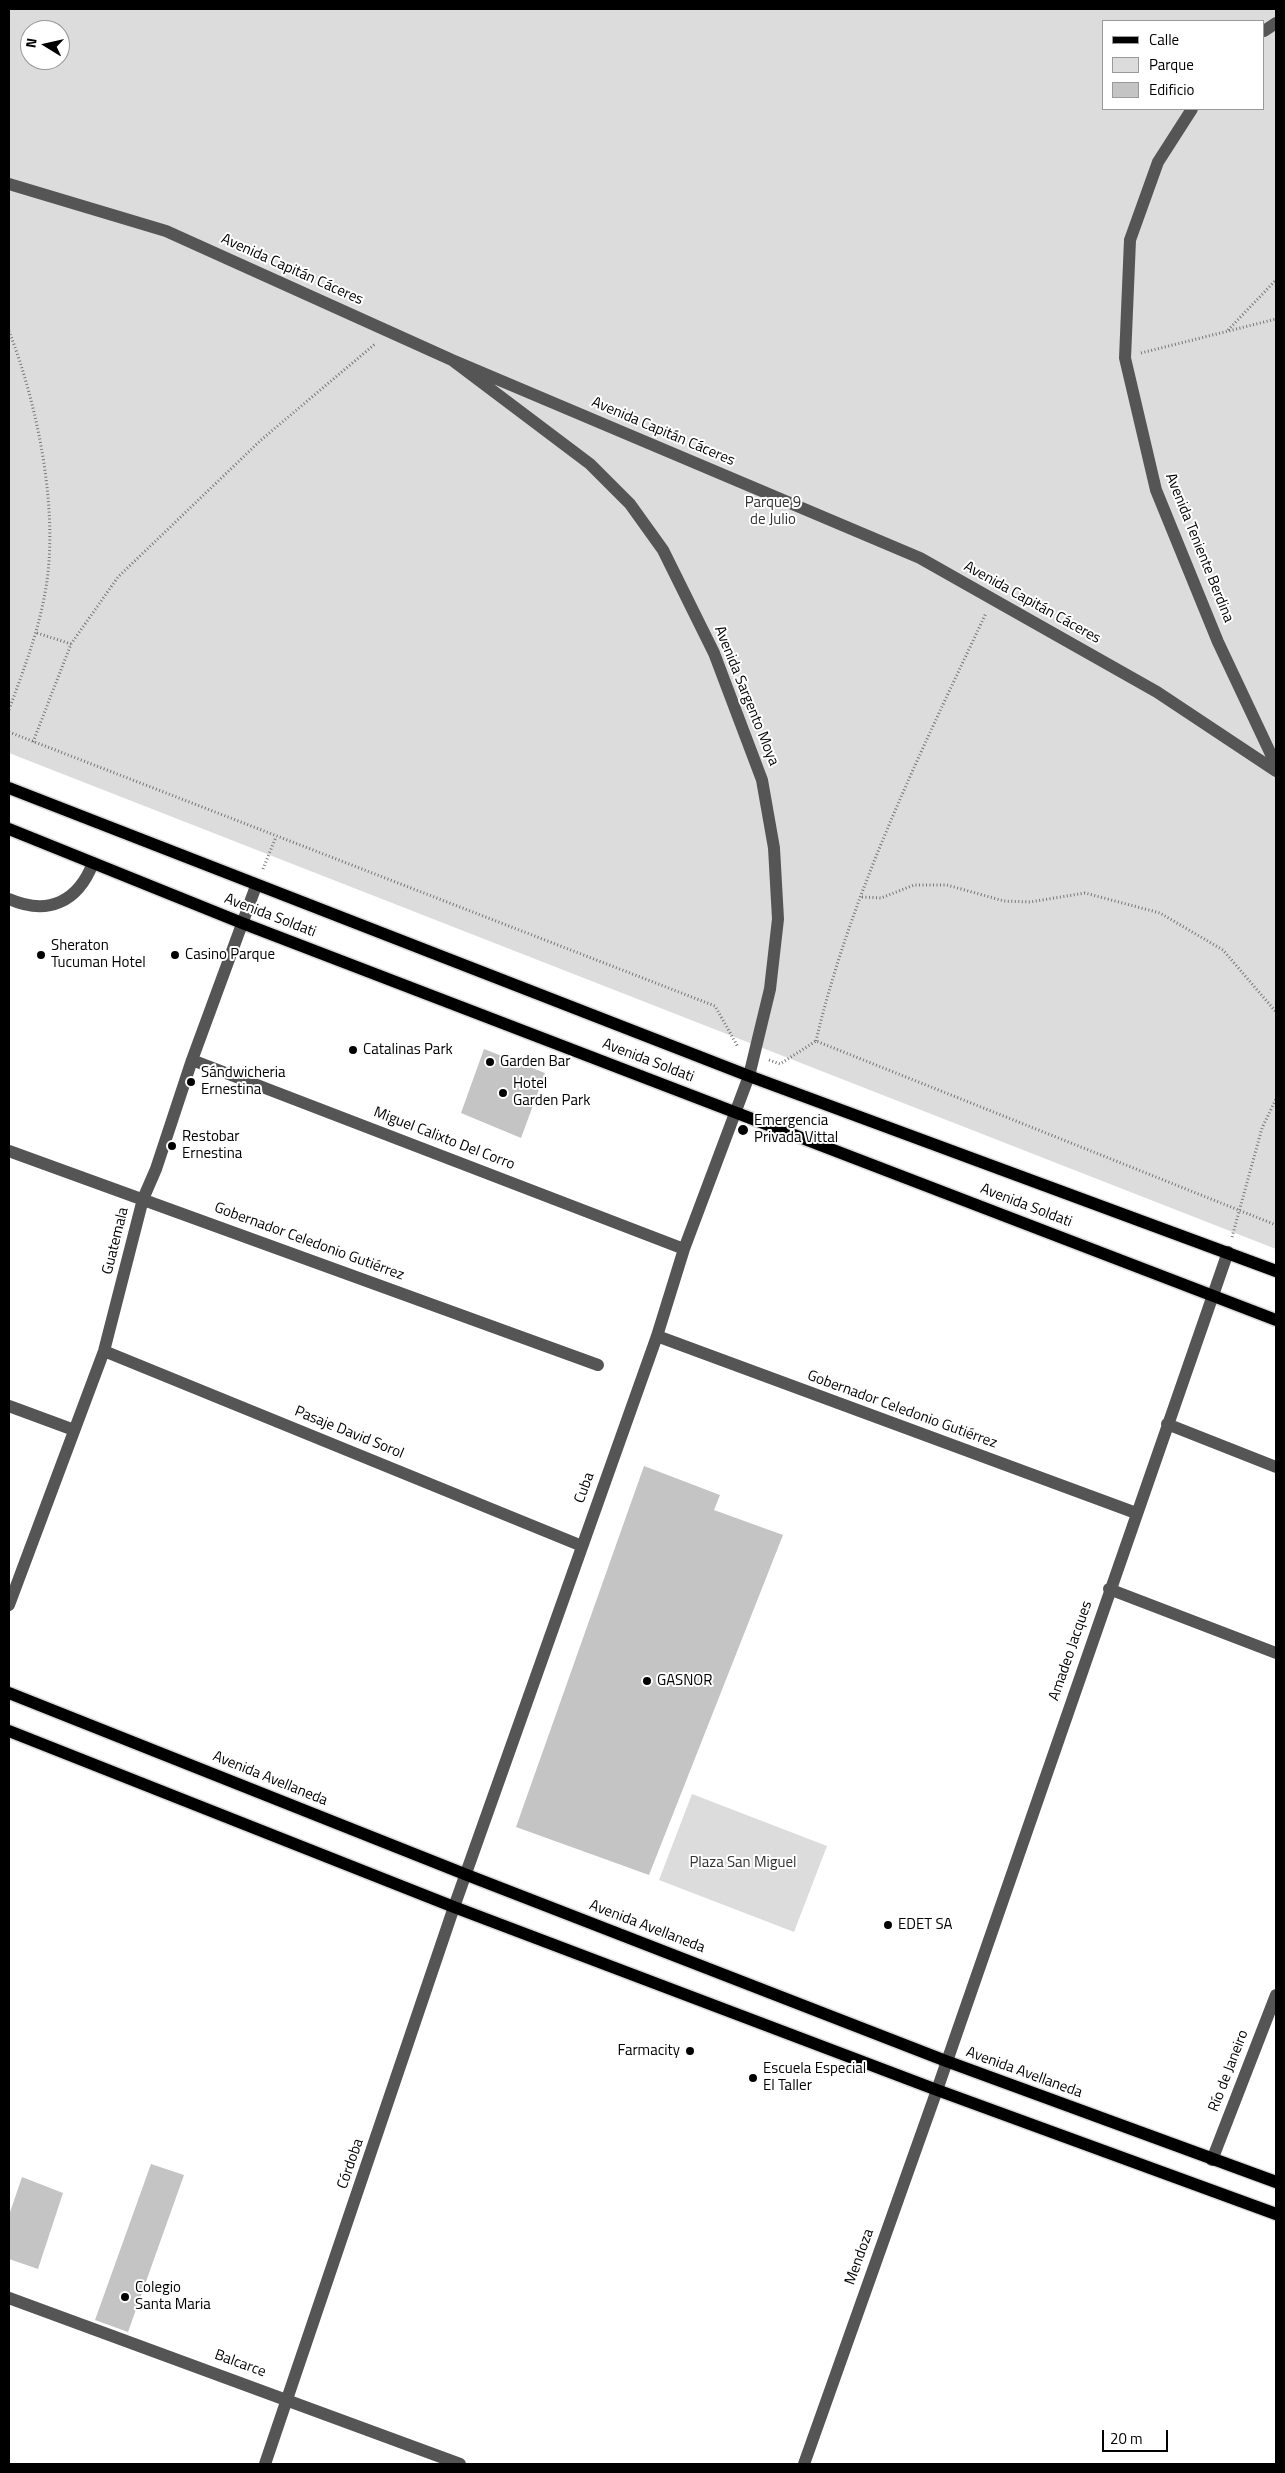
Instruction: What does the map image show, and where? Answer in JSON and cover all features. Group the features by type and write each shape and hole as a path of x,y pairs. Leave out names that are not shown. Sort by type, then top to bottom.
{"main road":[{"name":"Avenida Soldati","path":"9,788 256,886 749,1076 1228,1252 1276,1272"},
{"name":"Avenida Soldati","path":"9,829 242,923 1276,1320"},
{"name":"Avenida Avellaneda","path":"9,1693 466,1875 946,2061 1276,2182"},
{"path":"9,1731 454,1907 937,2090 1276,2214"}],"street":[{"path":"1265,29 1276,23"},
{"name":"Avenida Teniente Berdina","path":"1191,110 1158,162 1130,240 1125,358 1156,490 1218,642 1276,765"},
{"name":"Avenida Capitán Cáceres","path":"9,184 166,231 452,360 920,558 1157,692 1276,770"},
{"name":"Avenida Sargento Moya","path":"452,360 590,464 630,504 663,550 714,653 762,780 774,848 778,919 770,989 749,1076 734,1112"},
{"path":"9,899 39,908 58,905 72,895 88,874 93,863"},
{"name":"Guatemala","path":"9,1605 104,1351 143,1198 156,1169 192,1060 256,886"},
{"name":"Miguel Calixto Del Corro","path":"192,1060 684,1249"},
{"name":"Cuba","path":"466,1875 657,1336 684,1249 734,1112"},
{"name":"Gobernador Celedonio Gutiérrez","path":"9,1151 143,1198 598,1365"},
{"name":"Amadeo Jacques","path":"946,2061 1228,1252"},
{"name":"Gobernador Celedonio Gutiérrez","path":"657,1336 1136,1513"},
{"name":"Pasaje David Sorol","path":"104,1351 582,1546"},
{"path":"9,1406 74,1430"},
{"path":"1167,1424 1276,1467"},
{"path":"1109,1589 1276,1653"},
{"name":"Córdoba","path":"265,2464 289,2399 466,1875"},
{"name":"Río de Janeiro","path":"1212,2160 1276,1995"},
{"name":"Mendoza","path":"804,2464 946,2061"},
{"name":"Balcarce","path":"9,2298 289,2399 460,2464"}],"path":[{"path":"1228,331 1276,280"},
{"path":"1125,358 1276,319"},
{"path":"9,331 20,360 39,435 47,499 50,546 46,592 37,633 9,710"},
{"path":"33,742 71,644 118,577 260,440 390,332"},
{"path":"9,732 715,1006 737,1047 780,1064 816,1042 824,1008 898,800 992,599"},
{"path":"37,633 71,644"},
{"path":"256,886 276,836"},
{"path":"862,897 881,898 914,885 947,885 1004,901 1030,902 1085,893 1160,913 1222,950 1276,1012"},
{"path":"816,1042 1276,1225"},
{"path":"1228,1252 1262,1128 1276,1099"}],"green space":[{"name":"Parque 9 de Julio","path":"9,9 1276,9 1276,1249 9,753"},
{"name":"Plaza San Miguel","path":"692,1794 827,1846 794,1932 659,1880"}],"building":[{"name":"Hotel Garden Park","path":"484,1049 545,1073 521,1138 461,1113"},
{"name":"GASNOR","path":"644,1466 720,1495 714,1510 783,1535 649,1875 516,1827"},
{"path":"151,2164 184,2175 128,2332 95,2320"},
{"path":"22,2177 63,2193 38,2269 9,2259 9,2215"}],"place":[{"name":"Sheraton Tucuman Hotel","path":"41,955"},
{"name":"Casino Parque","path":"175,955"},
{"name":"Catalinas Park","path":"353,1050"},
{"name":"Garden Bar","path":"490,1062"},
{"name":"Sándwicheria Ernestina","path":"191,1082"},
{"name":"Hotel Garden Park","path":"503,1093"},
{"name":"Emergencia Privada Vittal","path":"743,1130"},
{"name":"Restobar Ernestina","path":"172,1146"},
{"name":"GASNOR","path":"647,1681"},
{"name":"EDET SA","path":"888,1925"},
{"name":"Farmacity","path":"690,2051"},
{"name":"Escuela Especial El Taller","path":"753,2078"},
{"name":"Colegio Santa Maria","path":"125,2297"}]}
